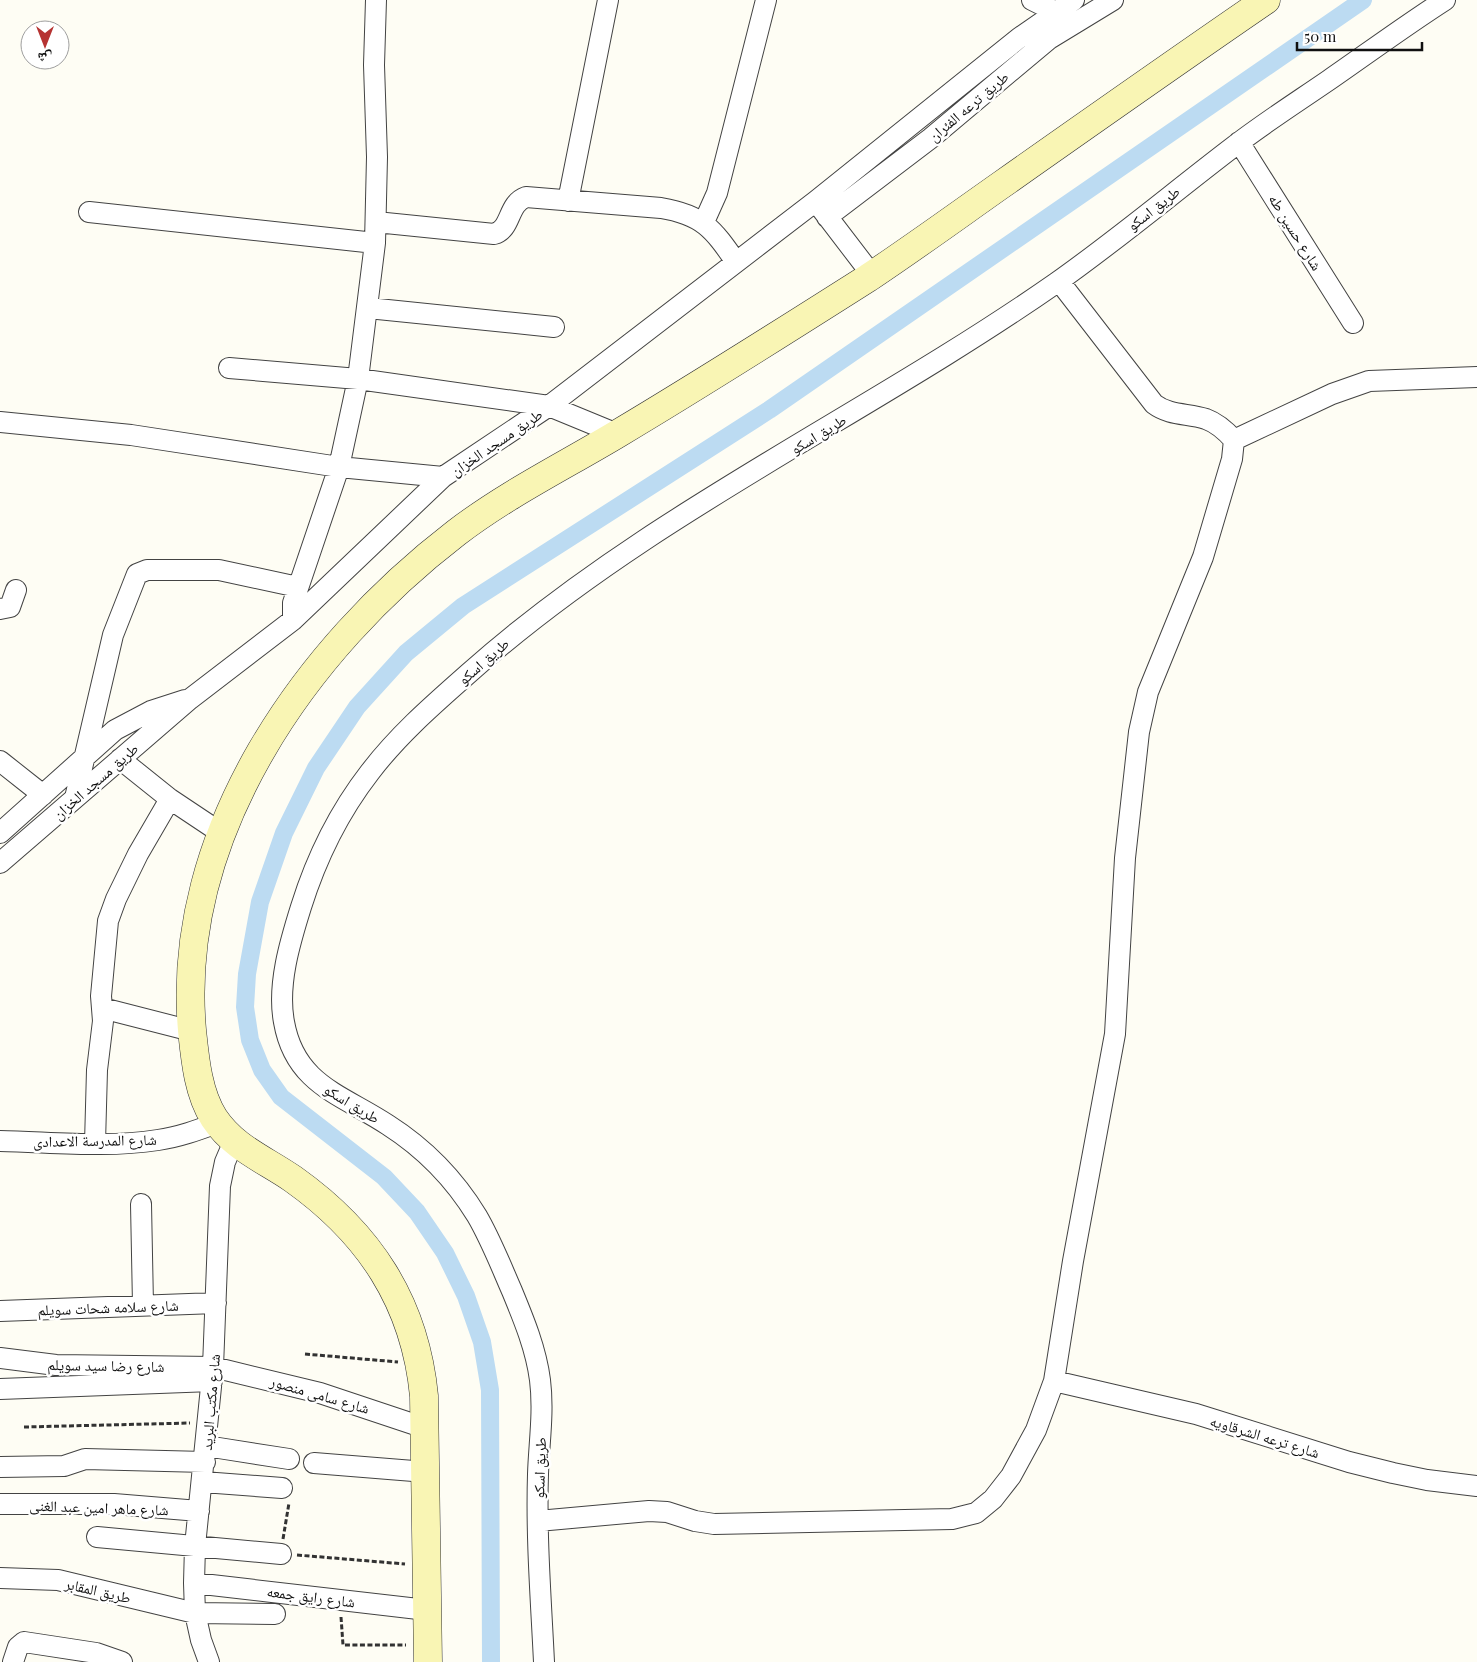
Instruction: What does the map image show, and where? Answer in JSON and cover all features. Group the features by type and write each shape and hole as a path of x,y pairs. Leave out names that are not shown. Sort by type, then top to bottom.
{"street":[{"path":"293,620 293,603 306,570 339,467 358,379 368,308 376,222 377,157 374,65 376,0"},
{"path":"568,201 608,0"},
{"path":"704,222 716,193 766,0"},
{"path":"1032,0 1056,12"},
{"name":"طريق ترعه الفئران","path":"822,209 991,61 1074,0"},
{"name":"طريق ترعه الفئران","path":"822,209 939,131 1050,39 1112,0"},
{"path":"428,1653 425,1428 421,1364 413,1332 399,1301 382,1271 362,1242 313,1194 226,1132 202,1092 192,1031 190,990 195,934 208,871 221,833 240,789 290,707 344,640 383,598 455,534 534,480 617,434 872,275 1266,0"},
{"name":"طريق اسكو","path":"544,1662 538,1521 542,1401 536,1359 520,1310 478,1218 452,1181 421,1149 385,1122 345,1102 318,1083 304,1068 292,1050 287,1036 282,1009 286,965 292,936 310,879 335,825 368,774 406,729 497,648 537,616 594,574 652,536 921,372 1059,281 1239,142 1445,0"},
{"name":"شارع حسين طه","path":"1239,142 1353,323"},
{"path":"376,222 494,234 503,229 515,204 520,200 532,197 661,208 680,211 704,222 736,262"},
{"path":"822,209 872,275"},
{"name":"طريق مسجد الخزان","path":"0,863 190,699 293,620 443,477 549,406 736,262 822,209"},
{"path":"89,212 375,243"},
{"path":"1059,281 1140,389 1154,404 1162,410 1175,414 1207,419 1218,425 1234,440"},
{"path":"368,308 554,327"},
{"path":"228,368 358,379 549,406 617,434"},
{"path":"1234,440 1332,394 1369,382 1477,377"},
{"path":"0,422 131,435 339,467 443,477"},
{"path":"538,1521 649,1511 667,1512 696,1521 714,1524 952,1519 976,1513 993,1499 1010,1476 1036,1430 1054,1381 1073,1262 1115,1034 1125,858 1139,732 1148,692 1203,557 1232,459 1234,440"},
{"path":"75,798 113,635 137,574 147,570 219,570 298,587"},
{"path":"0,609 10,607 16,590"},
{"name":"طريق مسجد الخزان","path":"0,833 99,742 132,720 151,711 190,699"},
{"path":"120,759 170,800 221,833"},
{"path":"0,761 43,795"},
{"path":"95,1143 104,949 108,921 116,899 138,854 170,800"},
{"path":"0,812 20,815"},
{"path":"102,1008 192,1031"},
{"name":"شارع المدرسة الاعدادى","path":"0,1141 95,1143 157,1140 188,1133 226,1132"},
{"name":"شارع مكتب البريد","path":"209,1662 201,1640 195,1613 195,1546 213,1374 220,1186 225,1162 226,1132"},
{"path":"141,1204 143,1306"},
{"name":"شارع سلامه شحات سويلم","path":"0,1311 216,1303"},
{"name":"شارع رضا سيد سويلم","path":"0,1358 56,1365 213,1374"},
{"path":"0,1389 213,1374"},
{"name":"شارع سامى منصور","path":"213,1374 320,1393 425,1428"},
{"name":"شارع ترعه الشرقاويه","path":"1054,1381 1196,1414 1349,1462 1393,1473 1427,1480 1477,1486"},
{"path":"0,1467 64,1466 85,1459 205,1454 289,1459"},
{"path":"314,1463 426,1472"},
{"path":"203,1482 282,1488"},
{"name":"شارع ماهر امين عبد الغنى","path":"0,1504 114,1504 199,1511"},
{"path":"97,1537 281,1554"},
{"name":"طريق المقابر","path":"0,1578 58,1580 195,1613 275,1614"},
{"name":"شارع رايق جمعه","path":"194,1583 427,1610"},
{"path":"13,1662 18,1647 24,1642 96,1653 122,1662"}],"path":[{"path":"305,1354 421,1364"},
{"path":"24,1427 208,1422"},
{"path":"282,1488 289,1491 290,1496 281,1554 427,1566"},
{"path":"340,1599 343,1645 428,1653"}],"waterway":[{"path":"491,1662 490,1390 482,1342 466,1296 445,1253 417,1212 384,1177 281,1097 262,1070 250,1040 245,1007 247,974 260,902 284,833 316,768 357,707 406,653 463,606 769,410 1363,0"}]}
